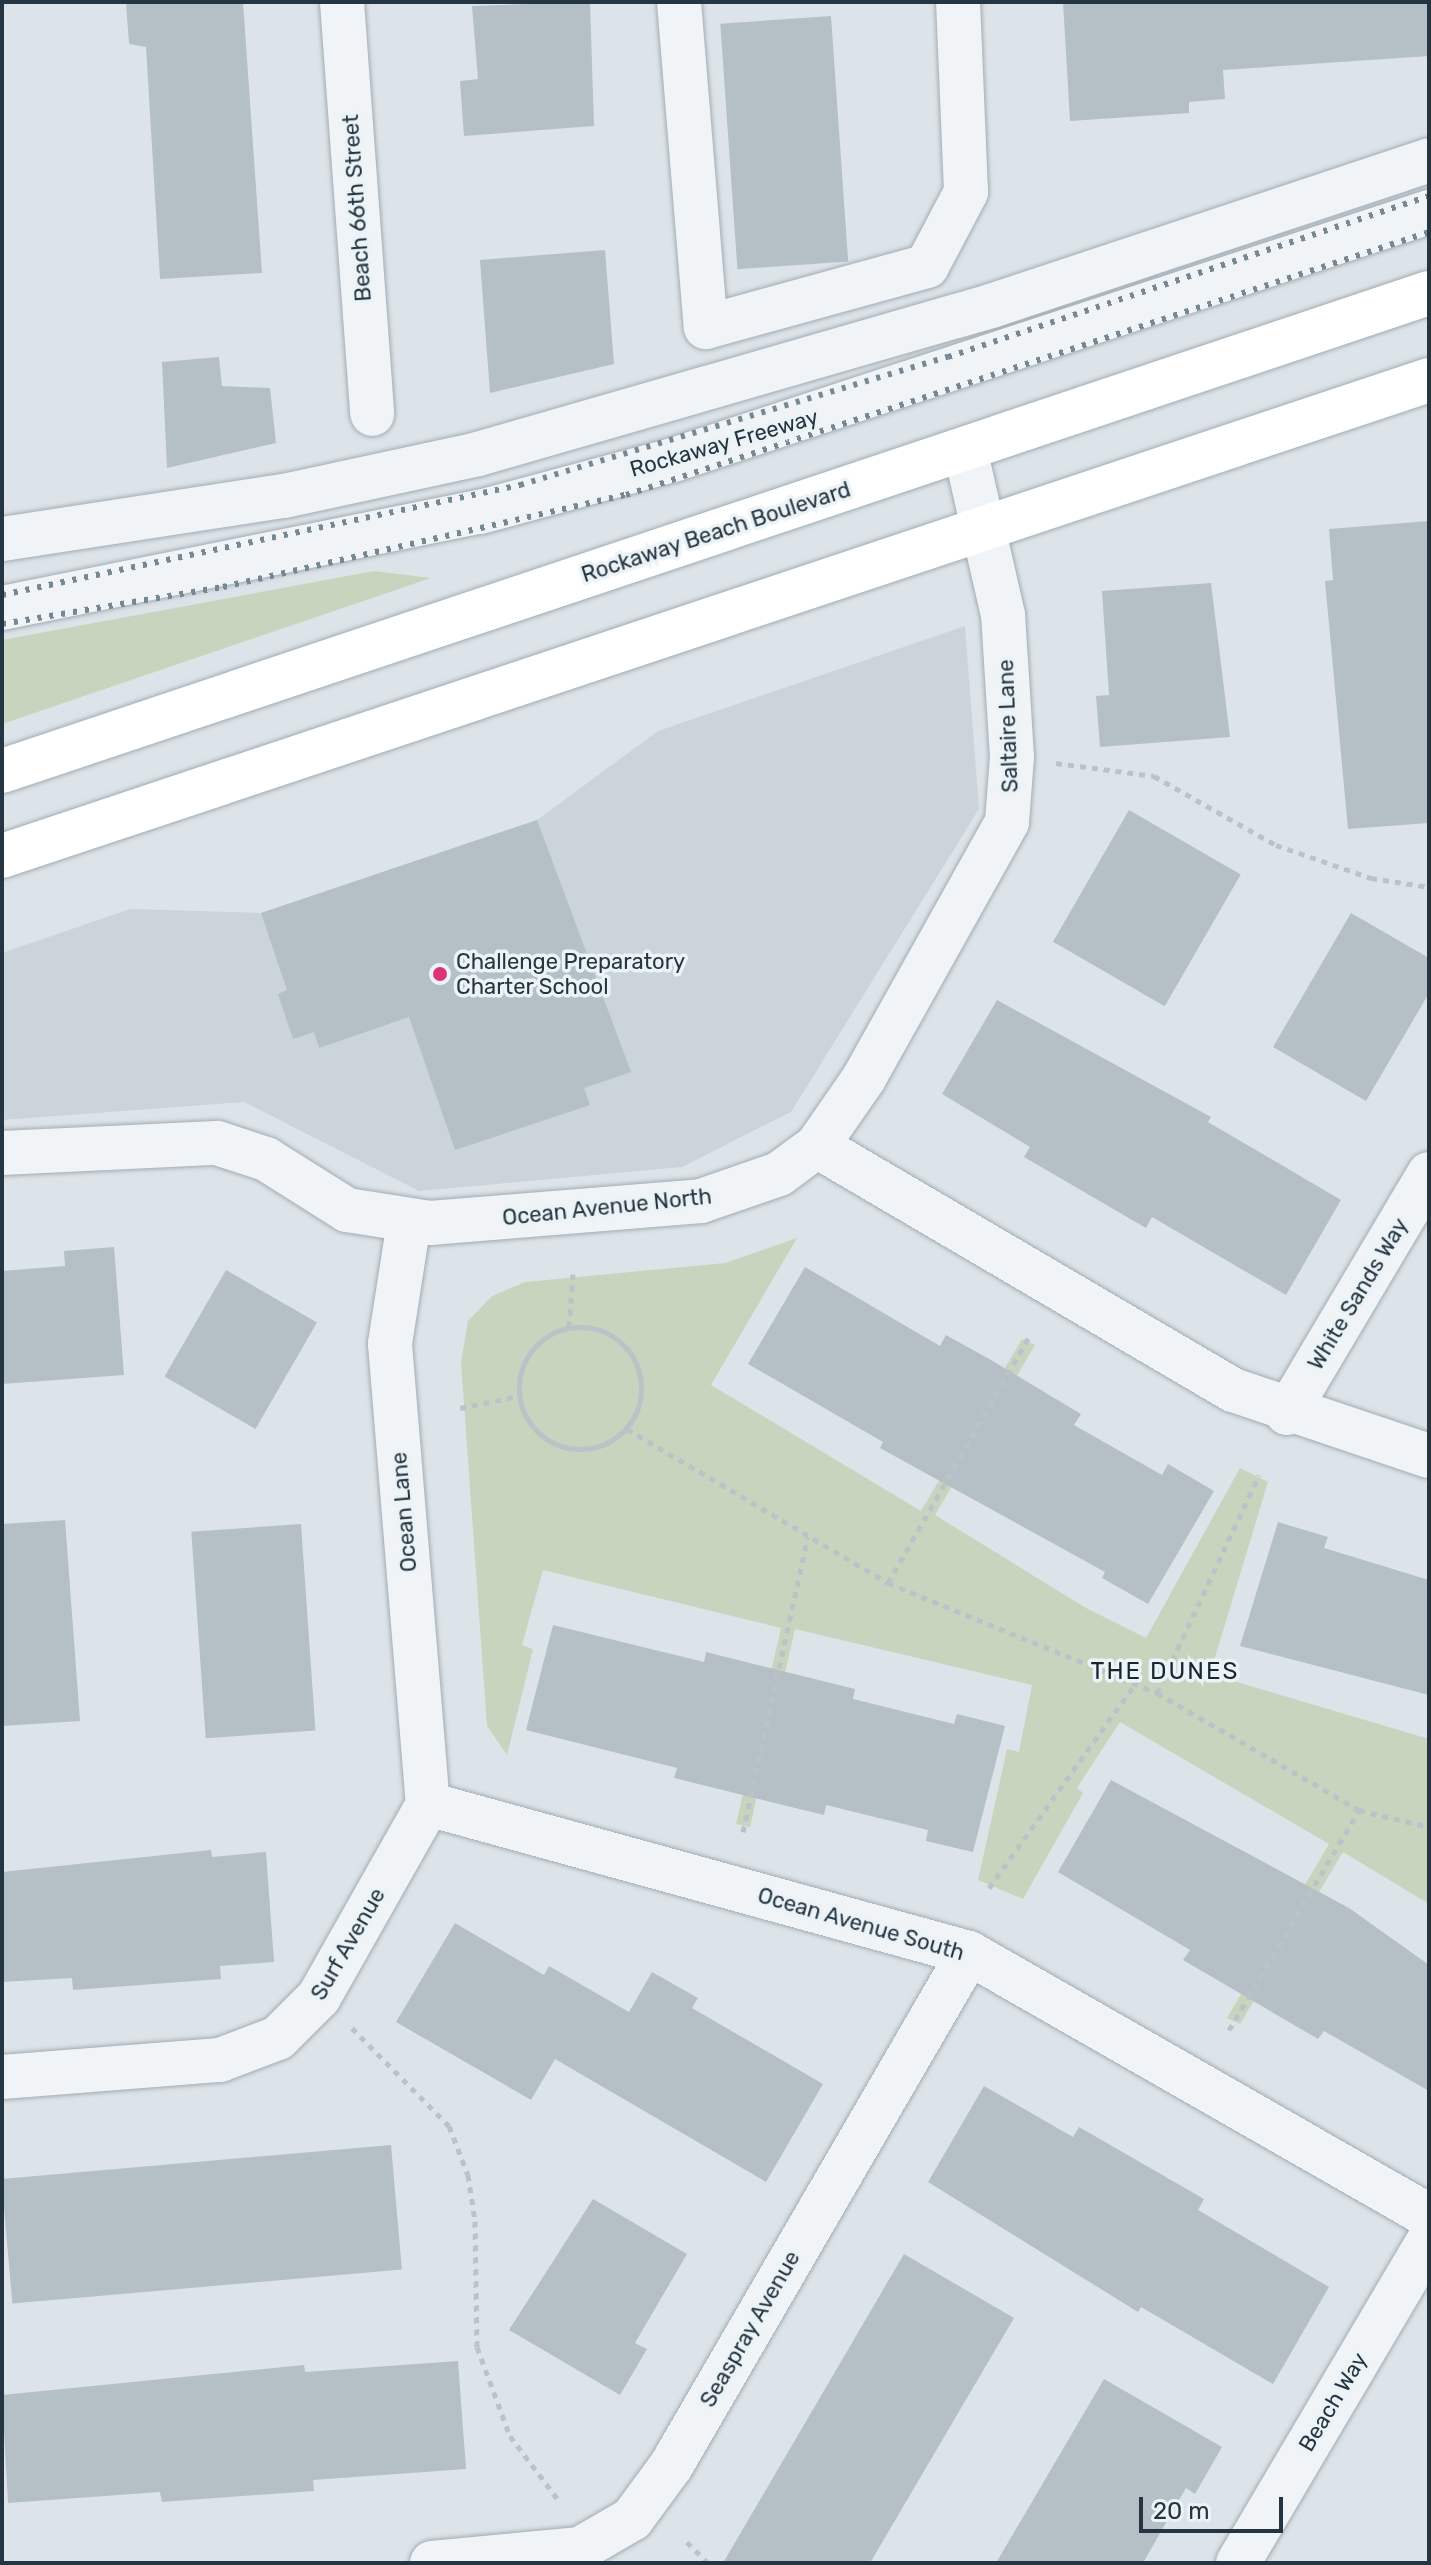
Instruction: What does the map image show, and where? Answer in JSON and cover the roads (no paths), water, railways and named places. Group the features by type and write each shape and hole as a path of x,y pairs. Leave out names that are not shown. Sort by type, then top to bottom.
{"main road":[{"name":"Rockaway Beach Boulevard","path":"2,771 1429,293"},
{"path":"2,856 1429,380"}],"street":[{"name":"Beach 66th Street","path":"342,2 372,414"},
{"path":"679,2 706,327 927,266 966,192 958,2"},
{"path":"2,539 284,496 493,450 976,310 1429,160"},
{"name":"Rockaway Freeway","path":"2,608 359,539 673,460 1429,212"},
{"name":"Saltaire Lane","path":"817,1146 1002,839 1012,757 1003,615 987,528 965,449"},
{"name":"Ocean Avenue North","path":"2,1153 217,1143 266,1159 347,1210 409,1222 701,1201 779,1174 817,1146"},
{"path":"817,1146 1207,1376 1287,1413 1429,1456"},
{"name":"White Sands Way","path":"1287,1413 1429,1174"},
{"name":"Ocean Lane","path":"409,1222 390,1344 428,1804"},
{"name":"Ocean Avenue South","path":"428,1804 969,1953 1429,2216"},
{"name":"Surf Avenue","path":"2,2077 243,2055 278,2038 319,1997 428,1804"},
{"name":"Seaspray Avenue","path":"432,2563 580,2549 632,2519 671,2466 969,1953"},
{"name":"Beach Way","path":"1238,2563 1429,2240"}],"railway":[{"path":"2,595 520,485 948,357 1429,196"},
{"path":"2,624 223,587 626,495 1429,232"}],"place":[{"name":"Challenge Preparatory Charter School","path":"440,974"}],"district":[{"name":"THE DUNES","path":"1165,1672"}]}
